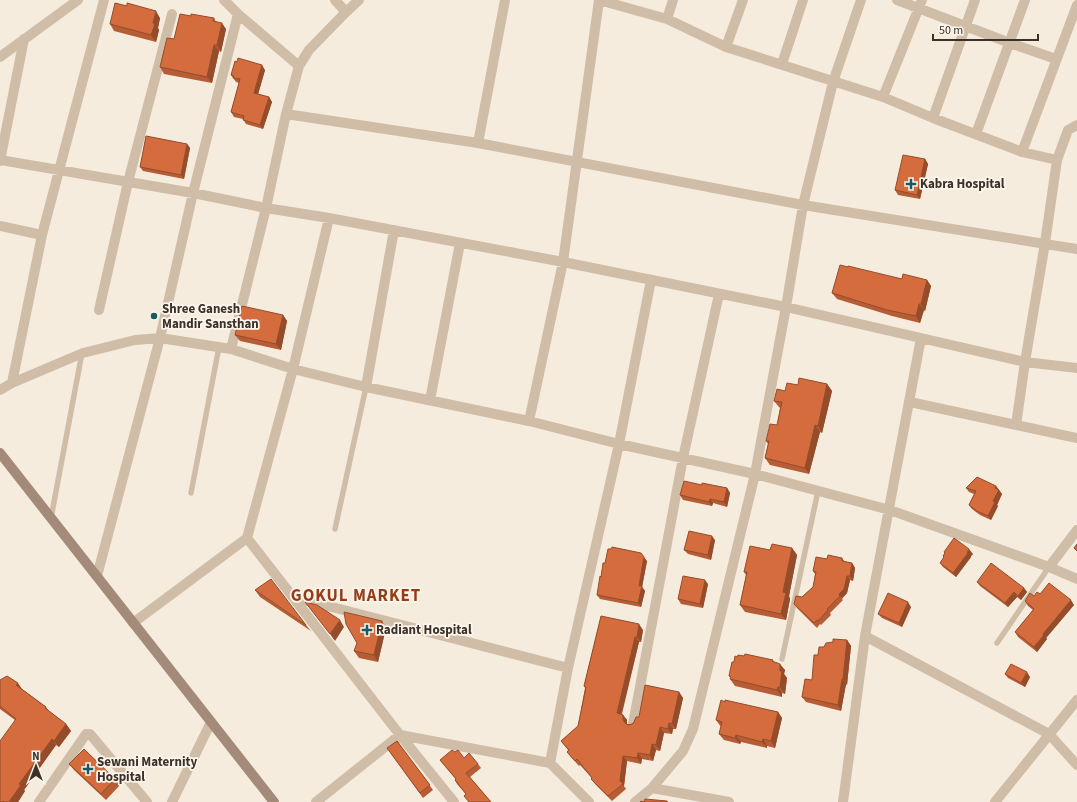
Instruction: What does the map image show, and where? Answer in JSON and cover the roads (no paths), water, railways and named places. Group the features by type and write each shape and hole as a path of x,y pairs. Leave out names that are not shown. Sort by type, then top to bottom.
{"main road":[{"path":"0,453 274,802"}],"street":[{"path":"0,57 78,0"},
{"path":"12,382 42,235 104,0"},
{"path":"224,0 238,14 299,66"},
{"path":"335,0 346,12"},
{"path":"231,349 266,208 286,114 299,66 309,50 359,0"},
{"path":"478,143 505,0"},
{"path":"529,421 563,262 599,0 667,19 726,47 883,97 1022,152 1057,160"},
{"path":"667,19 673,0"},
{"path":"726,47 743,0"},
{"path":"782,64 803,0"},
{"path":"635,802 652,788 683,751 693,729 755,474 803,205 833,82 861,0"},
{"path":"897,0 921,4 966,26 1056,59"},
{"path":"933,118 975,0"},
{"path":"976,134 1026,0"},
{"path":"883,97 921,4"},
{"path":"1022,152 1077,5"},
{"path":"100,310 128,182 172,14"},
{"path":"97,576 160,338 193,193 238,14"},
{"path":"24,39 0,160 60,169 193,193 266,208 329,218 563,262 786,307 1025,362 1077,368"},
{"path":"286,114 478,143 803,205 1077,249"},
{"path":"1016,425 1057,160 1068,130 1077,125"},
{"path":"133,623 247,538 293,369 329,218"},
{"path":"0,226 42,235"},
{"path":"366,387 394,230"},
{"path":"430,400 460,243"},
{"path":"550,763 568,668 619,444 651,280"},
{"path":"633,724 683,458 719,294"},
{"path":"0,390 12,382 82,353 135,340 160,338 220,347 231,349 293,369 366,387 529,421 619,444 755,474 890,510 1077,578"},
{"path":"843,802 865,636 890,510 921,338"},
{"path":"910,402 1077,438"},
{"path":"1049,567 1077,530"},
{"path":"247,538 454,802"},
{"path":"294,597 568,668"},
{"path":"865,636 1049,734 1077,765"},
{"path":"995,802 1077,700"},
{"path":"172,802 211,722"},
{"path":"39,802 86,734 90,734 147,802"},
{"path":"316,802 400,735 550,763 589,802"},
{"path":"652,788 729,802"}],"lane":[{"path":"191,493 220,347"},
{"path":"51,518 82,353"},
{"path":"335,528 366,387"},
{"path":"782,659 818,491"},
{"path":"997,643 1049,567"}],"place":[{"name":"Kabra Hospital","path":"911,184"},
{"name":"Shree Ganesh Mandir Sansthan","path":"154,316"},
{"name":"Radiant Hospital","path":"367,630"},
{"name":"Sewani Maternity Hospital","path":"88,769"}],"district":[{"name":"GOKUL MARKET","path":"356,596"}]}
